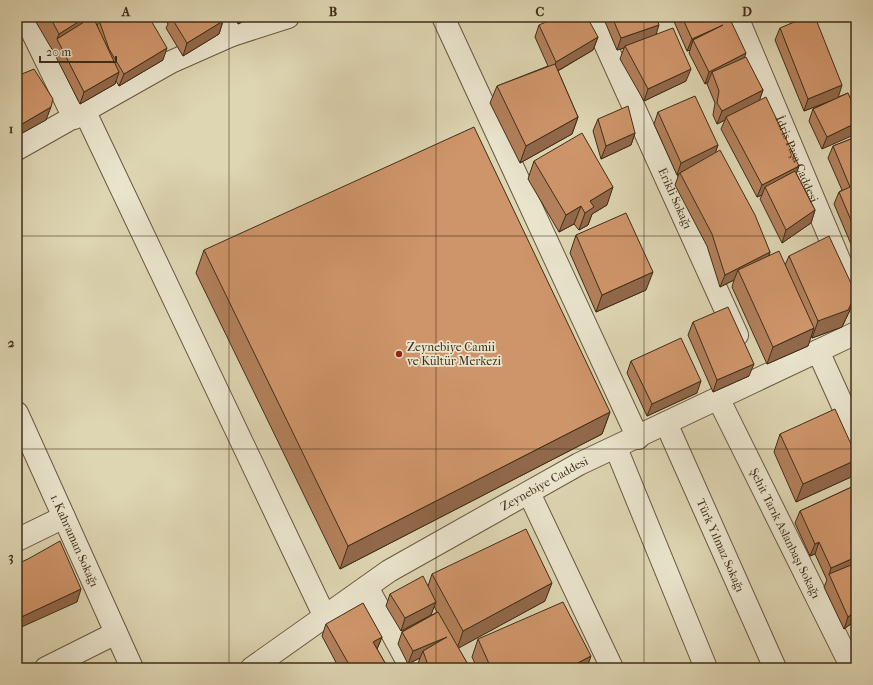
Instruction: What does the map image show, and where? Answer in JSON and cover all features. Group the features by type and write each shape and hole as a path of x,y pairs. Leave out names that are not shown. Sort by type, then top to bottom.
{"street":[{"path":"25,17 79,114 325,617"},
{"path":"17,149 171,62 228,26 288,17"},
{"path":"443,17 638,438"},
{"name":"Erikli Sokağı","path":"593,17 758,379"},
{"name":"İdris Paşa Caddesi","path":"737,17 856,300"},
{"name":"Zeynebiye Caddesi","path":"261,665 389,571 580,464 638,438 666,423 856,332"},
{"path":"818,351 856,435"},
{"name":"Şehit Tarık Aslanbaşı Sokağı","path":"718,398 852,668"},
{"name":"1. Kahraman Sokağı","path":"17,413 132,668"},
{"name":"Türk Yılmaz Sokağı","path":"666,423 774,668"},
{"path":"616,448 706,668"},
{"path":"529,493 612,668"},
{"path":"17,540 64,517"},
{"path":"367,587 411,668"},
{"path":"46,668 116,633"}],"building":[{"path":"50,17 86,17 59,34"},
{"path":"92,17 119,72 84,92 57,39"},
{"path":"105,17 149,17 167,48 124,74 109,49 99,20"},
{"path":"171,17 221,17 223,21 187,43"},
{"path":"557,17 587,17 598,37 556,62 539,25"},
{"path":"612,17 656,17 659,25 621,38"},
{"path":"682,17 729,17 746,53 709,72 693,40 723,25 692,39"},
{"path":"806,17 815,17 842,85 808,99 780,28"},
{"path":"673,28 691,69 648,89 625,46"},
{"path":"17,32 21,39 17,42"},
{"path":"746,57 763,90 722,111 717,103 719,91 712,72"},
{"path":"555,64 578,117 526,146 497,86"},
{"path":"34,69 53,99 51,107 17,127 17,76"},
{"path":"848,93 856,111 856,123 827,137 813,109"},
{"path":"695,96 718,145 681,163 658,112"},
{"path":"766,97 799,166 762,185 726,117"},
{"path":"628,106 635,133 606,146 598,119"},
{"name":"Zeynebiye Camii ve Kültür Merkezi","path":"474,127 610,412 348,546 204,250"},
{"path":"582,133 613,187 590,201 594,207 585,213 581,206 566,215 534,161"},
{"path":"856,137 856,232 839,192 850,187 833,146"},
{"path":"720,150 755,215 770,252 725,275 712,234 680,173"},
{"path":"795,171 815,210 786,230 765,187"},
{"path":"626,213 653,272 602,295 576,235"},
{"path":"829,236 856,294 848,310 818,321 789,256"},
{"path":"779,251 814,328 773,347 738,270"},
{"path":"728,307 754,364 717,380 693,322"},
{"path":"681,338 701,381 652,404 631,361"},
{"path":"835,409 856,455 856,460 803,484 780,434"},
{"path":"856,485 856,557 831,568 819,542 815,544 800,511"},
{"path":"526,529 552,583 463,631 432,574"},
{"path":"60,541 81,589 17,619 17,564"},
{"path":"856,563 856,611 848,617 829,574"},
{"path":"423,576 436,602 405,618 390,594"},
{"path":"563,602 591,656 568,668 491,668 478,639"},
{"path":"363,603 382,637 373,642 388,668 351,668 326,624"},
{"path":"438,612 470,668 429,668 423,651 447,637 413,651 402,632"}],"place":[{"name":"Zeynebiye Camii ve Kültür Merkezi","path":"399,354"}]}
